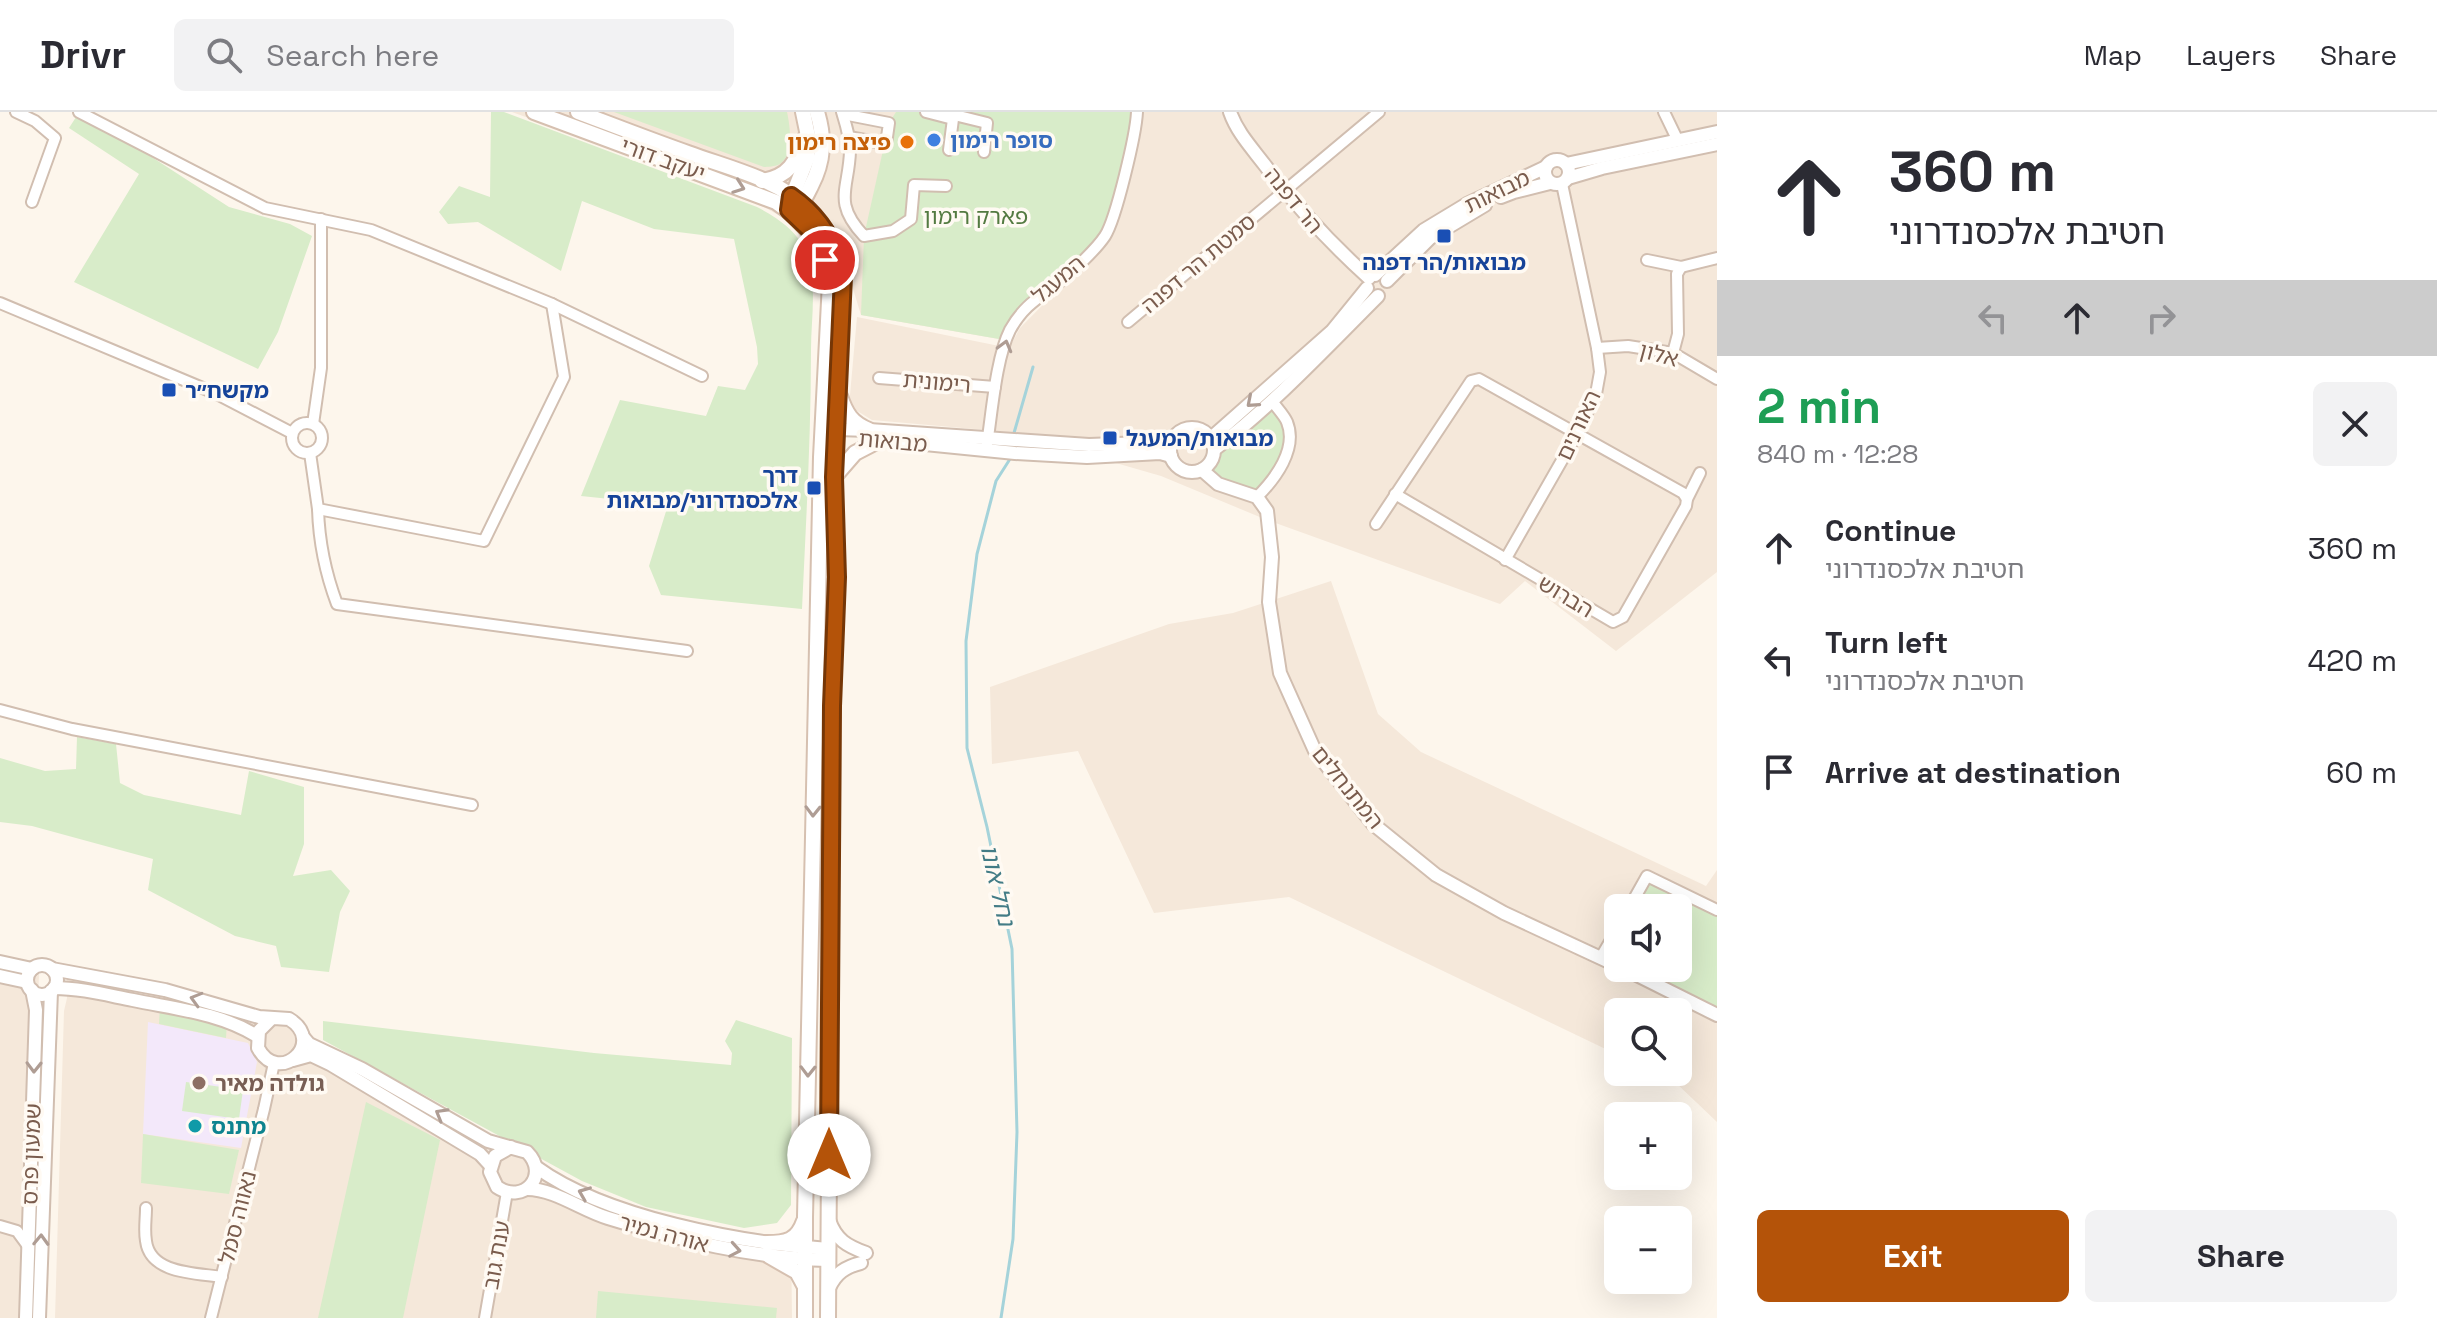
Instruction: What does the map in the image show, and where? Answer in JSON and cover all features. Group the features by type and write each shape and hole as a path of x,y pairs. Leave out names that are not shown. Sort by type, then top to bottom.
{"main road":[{"name":"יעקב דורי","path":"534,112 776,202 794,203"},
{"name":"יעקב דורי","path":"578,112 762,181 794,203"},
{"path":"803,112 808,130 807,159 794,203 825,260 830,282 837,577 832,706 828,1318"},
{"path":"817,112 823,140 818,171 818,203 827,232"},
{"path":"762,181 778,177 790,169 808,130"},
{"path":"794,203 818,171"},
{"path":"794,203 813,213 827,232 834,244 843,276 838,393 832,432 815,705 805,1318"},
{"path":"834,477 876,435 855,424 838,393"},
{"path":"805,1217 795,1237 768,1250 797,1272 806,1289"}],"street":[{"path":"16,112 35,121 55,138 32,202"},
{"path":"79,112 265,208 371,230 552,304 702,376"},
{"path":"926,112 953,119 949,150"},
{"path":"942,112 987,123 984,152"},
{"name":"המעגל","path":"987,444 995,387 1009,333 1026,306 1067,276 1105,235 1136,128 1137,112"},
{"name":"הר דפנה","path":"1230,112 1235,126 1285,191 1329,243 1375,284"},
{"name":"סמטת הר דפנה","path":"1128,322 1379,112"},
{"path":"1664,112 1678,141"},
{"path":"849,137 886,144 892,118 842,113 850,150 843,192 848,214 864,236 893,231 911,219 914,185 946,186"},
{"path":"1566,164 1569,171 1560,181 1544,174 1546,167 1555,160 1566,164 1717,132"},
{"name":"מבואות","path":"1213,444 1272,401 1339,338 1375,284 1430,238 1473,210 1514,192 1602,168 1717,144"},
{"name":"מבואות","path":"1213,444 1332,331 1424,230 1467,204 1546,167"},
{"name":"האורנים","path":"1505,560 1577,434 1596,394 1600,372 1560,181"},
{"path":"313,424 321,368 321,219"},
{"path":"1647,260 1681,267 1717,258"},
{"path":"1673,353 1678,334 1677,274 1681,267"},
{"path":"0,303 217,394 292,433"},
{"path":"318,509 484,541 564,377 552,304"},
{"name":"אלון","path":"1597,348 1628,346 1673,353 1717,379"},
{"name":"רימונית","path":"879,378 995,387"},
{"path":"1376,524 1471,381 1479,379 1683,493 1687,499"},
{"path":"1202,470 1218,484 1257,497 1275,478 1289,445 1287,423 1272,401"},
{"path":"303,423 313,424 321,432 322,442 316,451 302,453 294,447 292,433 303,423"},
{"path":"1187,429 1200,429 1213,444 1211,463 1202,470 1190,473 1173,462 1172,442 1175,436 1187,429"},
{"name":"מבואות","path":"832,432 987,444 1087,457 1160,453 1171,456"},
{"name":"מבואות","path":"987,444 1172,442"},
{"path":"310,453 318,509 319,544 337,604 687,651"},
{"name":"הברוש","path":"1395,494 1613,622 1623,617 1686,506 1700,473"},
{"name":"המתנחלים","path":"1257,497 1267,511 1269,522 1272,557 1269,602 1280,673 1315,751 1373,824 1436,875 1504,913 1604,959"},
{"path":"0,710 72,729 472,805"},
{"path":"1637,894 1647,876 1684,894"},
{"path":"1692,898 1717,910"},
{"path":"1601,957 1604,952"},
{"path":"0,962 30,980 43,994 52,990 87,990 237,1023 257,1036"},
{"path":"30,980 40,965 165,990 259,1017 283,1018 294,1022 309,1044 362,1069 488,1141 527,1152 536,1167 535,1179 521,1192 507,1192 494,1182 491,1166 480,1154 330,1064 311,1055 287,1063 274,1063 260,1053 257,1036 262,1026 271,1019"},
{"path":"52,969 57,980 52,990"},
{"path":"0,976 30,980"},
{"name":"שמעון פרס","path":"26,1318 36,1010 30,980"},
{"name":"המתנחלים","path":"1650,982 1717,1015"},
{"name":"שמעון פרס","path":"39,1318 52,990"},
{"path":"293,1060 301,1049 303,1037"},
{"name":"נאווה סמל","path":"211,1318 274,1063"},
{"path":"491,1166 495,1156 511,1147"},
{"name":"אורה נמיר","path":"536,1167 570,1188 609,1204 768,1250"},
{"name":"אורה נמיר","path":"527,1189 538,1189 600,1215 662,1234 768,1250 828,1254"},
{"name":"ענת גוב","path":"485,1318 507,1192"},
{"path":"2,1226 17,1222 29,1208"},
{"name":"נאווה סמל","path":"146,1208 146,1242 155,1259 165,1267 222,1277"},
{"path":"828,1217 842,1243 864,1258 842,1269 828,1291"},
{"path":"2,1226 17,1231 28,1246"}],"shaded area":[{"path":"512,112 1717,112 1717,572 1616,651 1525,581 1500,604 1267,520 1161,476 1008,432 872,420 849,406 857,317 1009,348 1020,328 1082,265 999,339 861,315 850,279 815,284 811,256 799,234 782,217 706,183"},
{"path":"1331,581 1378,714 1421,752 1706,886 1717,870 1717,1122 1679,1086 1692,1086 1692,998 1604,998 1604,1048 1289,897 1154,913 1078,751 992,764 990,687 1169,624 1233,613"},
{"path":"67,964 250,1010 314,1038 577,1183 646,1211 721,1228 791,1238 792,1318 55,1318"},
{"path":"0,969 39,974 26,1318 0,1318"},
{"name":"גולדה מאיר","path":"148,1022 248,1043 257,1062 241,1148 143,1134"}],"green space":[{"path":"491,112 504,112 757,207 781,221 800,241 811,269 813,292 802,609 661,595 649,566 668,505 581,496 620,400 706,416 718,386 745,390 758,364 757,347 734,239 654,229 582,201 561,271 478,222 448,224 439,212 459,186 490,197"},
{"path":"614,112 787,112 789,148 778,165 764,167"},
{"name":"פארק רימון","path":"896,112 1134,112 1136,128 1105,235 999,339 861,315 864,236 889,123"},
{"path":"78,114 229,207 290,224 312,236 278,332 258,369 74,282 139,174 69,128"},
{"path":"1272,401 1287,423 1289,445 1257,497 1202,470 1211,463 1215,449"},
{"path":"77,737 116,744 120,783 144,795 241,815 249,771 304,787 304,844 293,876 331,870 350,891 340,912 329,972 281,967 276,946 235,936 148,890 153,859 32,826 0,822 0,758 45,771 76,769"},
{"path":"1647,876 1683,894 1637,894"},
{"path":"1692,898 1717,911 1717,1013 1692,1001 1692,998 1652,982 1692,982"},
{"path":"160,1006 227,1021 226,1038 159,1024"},
{"path":"736,1020 792,1038 791,1205 777,1223 744,1228 646,1207 582,1181 323,1040 323,1021 594,1053 731,1065 732,1053 725,1041"},
{"path":"186,1082 243,1090 239,1119 182,1111"},
{"path":"366,1102 440,1140 403,1318 318,1318"},
{"path":"143,1134 239,1150 229,1194 141,1183"},
{"path":"598,1291 777,1308 776,1318 596,1318"}],"waterway":[{"name":"נחל אונו","path":"1014,433 1033,367"},
{"name":"נחל אונו","path":"1001,1318 1013,1239 1017,1132 1012,949 967,748 966,641 977,554 996,481 1010,459"}],"place":[{"name":"סופר רימון","path":"934,140"},
{"name":"פיצה רימון","path":"907,142"},
{"name":"מבואות/הר דפנה","path":"1444,236"},
{"name":"מקשח״ר","path":"169,390"},
{"name":"מבואות/המעגל","path":"1110,438"},
{"name":"דרך אלכסנדרוני/מבואות","path":"814,488"},
{"name":"גולדה מאיר","path":"199,1083"},
{"name":"מתנס","path":"195,1126"}],"route":[{"path":"825,260 809,229 789,210 791,196 813,213 827,232 834,244 843,276 834,477 837,577 832,706 829,1155"}]}
